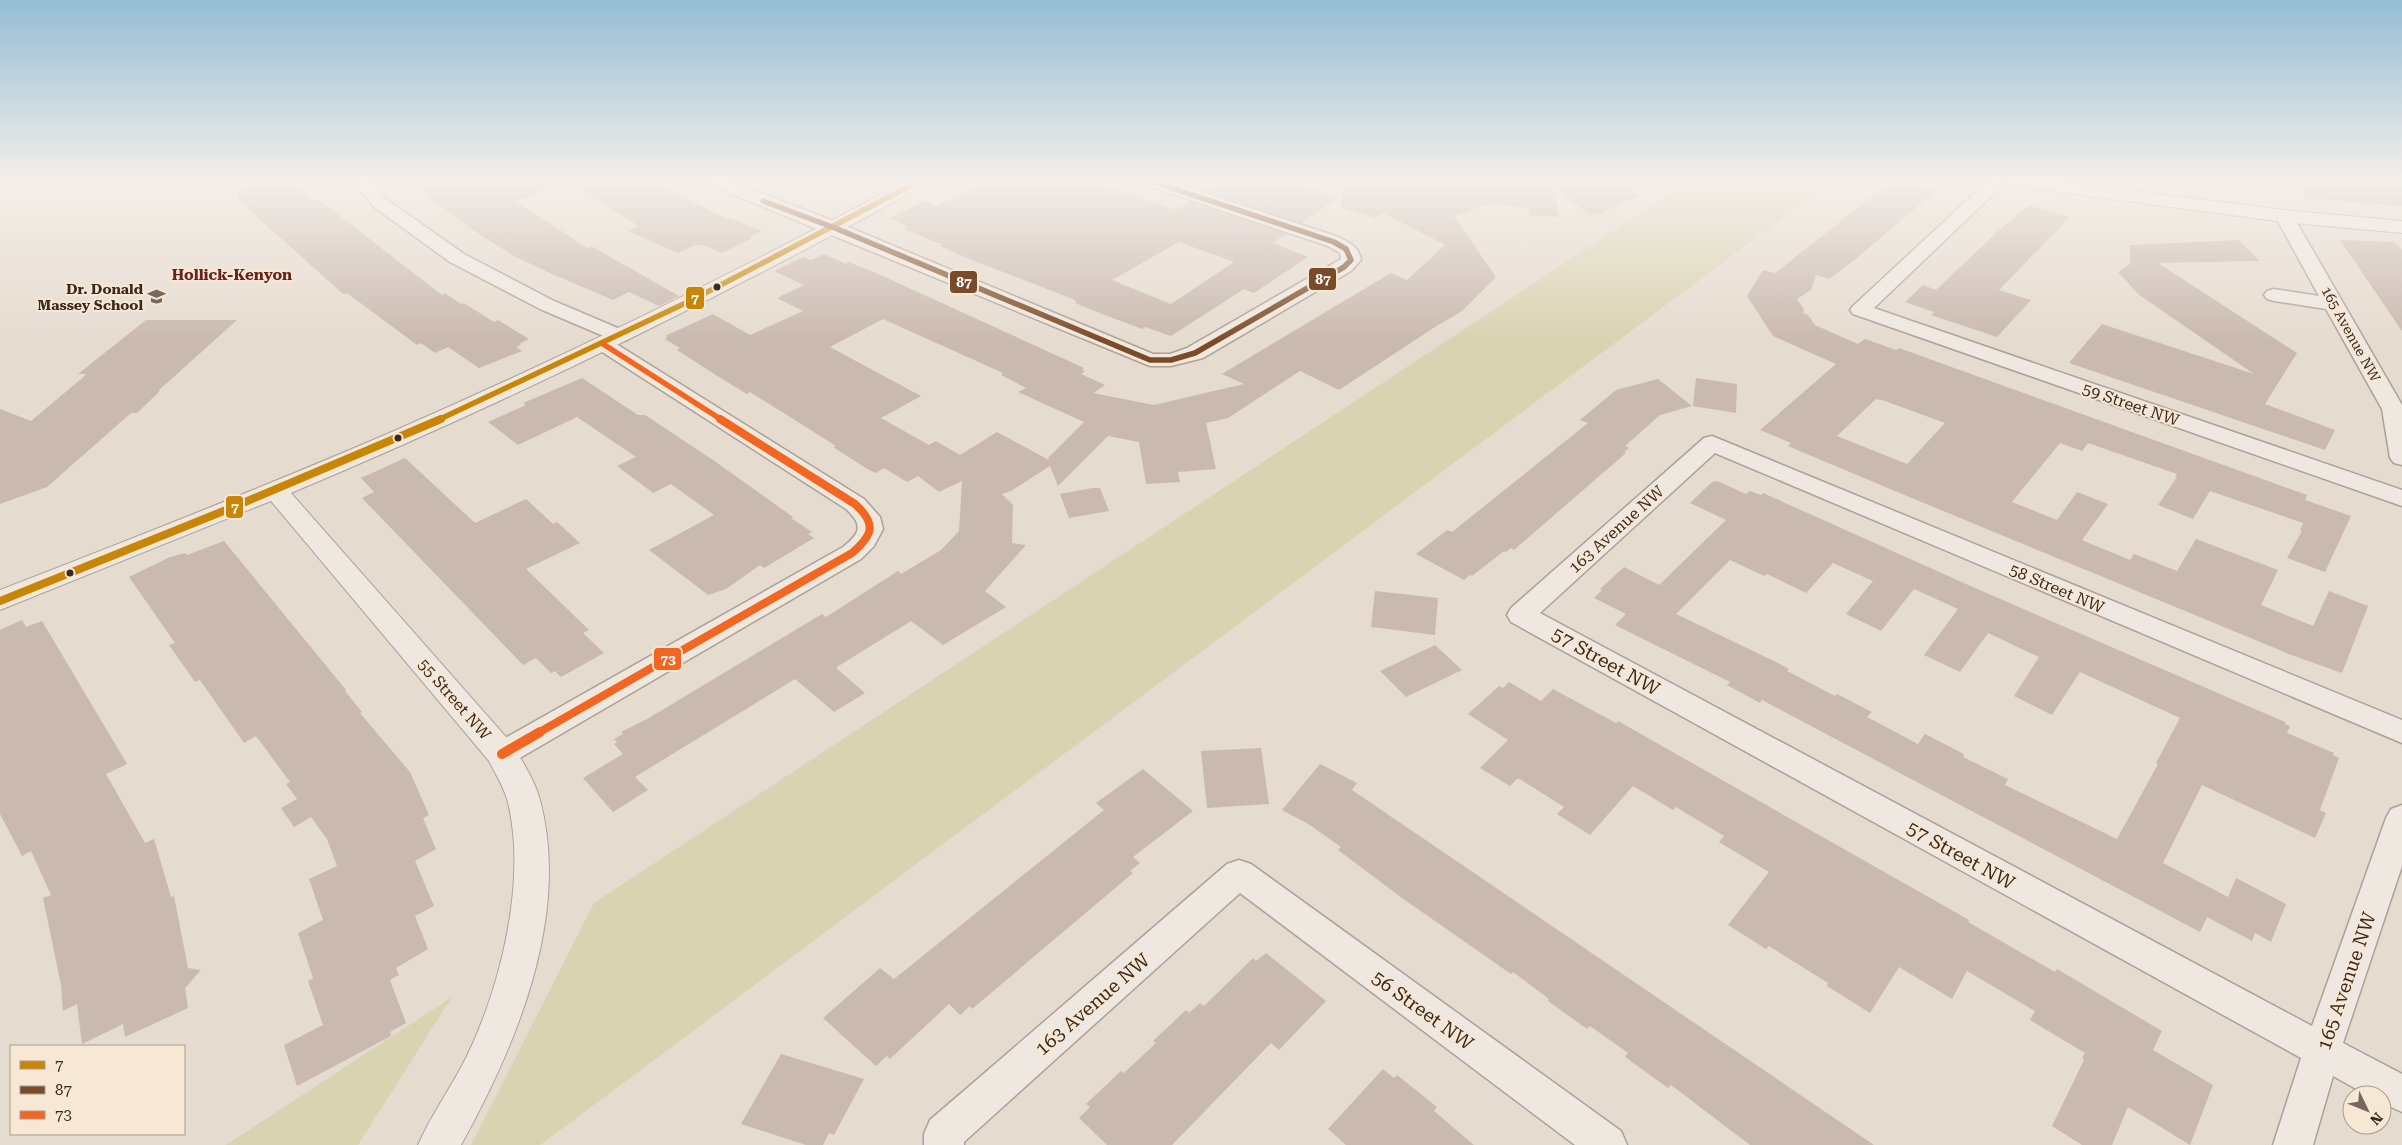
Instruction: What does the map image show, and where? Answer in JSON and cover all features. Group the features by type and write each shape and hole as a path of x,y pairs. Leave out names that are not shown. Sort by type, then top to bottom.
{"street":[{"path":"424,234 457,258 612,340 855,504 867,513 872,525 871,534 864,543 852,552 502,754"},
{"path":"0,601 275,490 458,411 612,340 822,234"},
{"path":"850,234 1139,357 1160,360 1185,357 1275,308 1344,267 1351,260 1352,255 1348,250 1312,234"},
{"name":"59 Street NW","path":"1941,234 1860,310 2402,498"},
{"name":"165 Avenue NW","path":"2294,234 2393,409 2402,458"},
{"path":"2274,295 2334,304"},
{"name":"163 Avenue NW","path":"1521,615 1712,443"},
{"name":"58 Street NW","path":"1712,443 2402,732"},
{"name":"55 Street NW","path":"275,490 502,754 523,798 530,834 530,880 523,938 510,993 484,1062 439,1145"},
{"name":"57 Street NW","path":"1521,615 2402,1094"},
{"name":"165 Avenue NW","path":"2293,1145 2322,1051 2402,818"},
{"name":"163 Avenue NW","path":"944,1139 1239,874"},
{"name":"56 Street NW","path":"1239,874 1607,1145"}],"shaded area":[{"path":"1608,234 1760,234 540,1145 471,1145 594,903"},
{"path":"452,997 358,1145 226,1145"}],"building":[{"path":"277,234 364,234 442,295 445,293 461,304 464,303 494,322 498,320 529,339 516,347 522,351 479,368 448,347 435,353 421,343 417,345 347,293 343,294"},
{"path":"480,234 567,234 587,248 591,246 679,296 659,306 629,292 613,300 514,256"},
{"path":"636,234 755,234 749,237 752,238 722,253 702,245 695,245 678,253"},
{"path":"917,234 1285,234 1273,243 1308,257 1254,293 1244,289 1171,336 1145,327 1142,329 1097,312 1075,303 1077,302 1073,299 940,246 943,245","holes":["1179,242 1234,262 1171,304 1112,280"]},
{"path":"1425,234 1467,234 1496,277 1462,311 1339,390 1300,371 1228,418 1206,423 1216,469 1178,472 1180,482 1146,484 1139,442 1108,436 1058,486 1050,466 1011,491 1002,494 1013,505 1012,543 1026,545 985,591 1006,607 943,645 911,621 837,667 865,693 834,712 795,679 635,777 648,790 613,812 583,778 623,754 614,744 617,742 614,739 623,734 621,732 649,718 822,614 826,617 898,571 901,574 941,550 959,531 962,481 939,492 918,476 907,482 884,468 876,473 869,470 833,447 836,446 750,392 747,394 677,350 680,348 665,339 668,337 665,336 713,314 750,335 803,311 777,298 804,285 774,271 803,257 811,260 824,254 846,264 849,262 874,272 1084,368 1082,370 1085,371 1081,374 1105,385 1093,393 1154,405 1244,384 1222,374 1391,273 1407,280 1445,245","holes":["883,319 1003,373 1001,375 1026,388 1018,392 1084,422 1048,458 1049,460 997,432 960,455 936,441 929,445 881,418 921,396 830,347"]},
{"path":"1824,234 1885,234 1829,279 1816,275 1811,290 1797,299 1804,309 1803,313 1808,315 1815,325 1858,344 1865,339 1896,350 1899,348 2307,495 2305,500 2351,516 2325,572 2287,558 2302,531 2300,530 2303,523 2210,491 2193,519 2158,505 2177,477 2175,476 2177,474 2088,443 2082,451 2060,443 2012,502 2057,520 2077,492 2108,504 2082,540 2130,560 2134,554 2177,571 2196,539 2278,570 2261,605 2313,626 2329,591 2368,606 2342,673 2294,656 1890,489 1788,446 1791,443 1760,430 1836,364 1773,336 1747,296 1763,270 1775,273","holes":["1876,399 1945,423 1907,464 1837,436"]},
{"path":"1994,234 2053,234 1999,290 2031,300 1997,337 1931,315 1934,312 1905,302 1923,285 1936,290"},
{"path":"2238,240 2260,261 2158,263 2297,353 2265,404 2335,430 2325,450 2069,363 2102,324 2254,374 2138,294 2118,272 2132,262 2130,262 2130,245"},
{"path":"2340,240 2394,242 2402,250 2402,331"},
{"path":"146,320 237,320 158,391 160,391 137,413 131,413 47,487 0,504 0,409 31,421 87,374 78,374"},
{"path":"582,378 638,415 645,415 713,460 793,517 791,518 812,532 808,534 814,538 764,568 760,565 726,589 708,595 649,550 714,515 671,484 653,493 617,466 636,457 577,417 518,445 488,422 526,405 523,403"},
{"path":"1696,378 1737,384 1736,413 1693,406"},
{"path":"1658,379 1692,406 1660,415 1625,446 1629,448 1624,452 1626,453 1514,550 1511,548 1506,552 1504,551 1464,580 1416,554 1447,530 1452,532 1588,423 1580,420 1616,390"},
{"path":"405,458 475,523 526,499 553,524 557,522 580,543 526,569 589,630 583,633 604,653 561,677 555,671 551,673 536,658 523,665 362,498 374,492 361,478"},
{"path":"1717,481 1746,494 1750,491 1761,495 1763,493 1975,588 2285,722 2285,724 2290,726 2287,733 2334,753 2333,755 2339,758 2320,810 2326,813 2315,838 2202,785 2163,863 2228,897 2236,878 2286,904 2271,942 2255,933 2252,941 2207,917 2200,932 1762,700 1760,703 1727,685 1730,682 1615,625 1626,614 1594,598 1602,590 1600,589 1624,567 1659,585 1726,520 1690,503 1712,482","holes":["1730,560 1764,576 1767,574 1806,593 1833,563 1873,581 1846,614 1881,631 1914,589 1958,609 1924,655 1960,672 1988,633 2039,657 2014,696 2052,715 2080,672 2180,718 2156,763 2158,764 2117,839 2005,785 2008,779 1963,757 1964,754 1925,734 1918,744 1867,717 1872,712 1837,694 1835,696 1787,671 1789,669 1778,663 1676,614"]},
{"path":"1100,488 1109,511 1069,518 1060,494"},
{"path":"224,541 346,690 362,712 360,713 410,772 429,815 423,818 436,849 415,861 434,906 415,916 428,949 396,968 399,975 390,980 406,1023 390,1032 391,1036 297,1086 284,1045 323,1025 308,981 313,978 298,933 323,920 309,879 337,866 327,839 311,817 294,827 281,808 297,799 286,784 290,782 256,736 244,743 200,680 195,682 169,645 175,643 129,577 170,557 185,553 187,555"},
{"path":"1375,591 1438,598 1435,635 1371,627"},
{"path":"22,620 26,627 42,621 127,764 106,774 145,843 154,839 171,897 174,896 188,968 201,970 185,988 188,1008 125,1037 123,1024 82,1044 77,1004 63,1011 61,985 43,898 51,895 31,851 22,856 0,814 0,630"},
{"path":"1435,645 1462,670 1406,697 1380,671"},
{"path":"1509,682 1541,701 1553,689 1616,723 1618,721 1969,920 1968,922 2055,972 2057,969 2162,1031 2153,1050 2213,1085 2190,1145 2128,1107 2112,1145 2082,1145 2052,1126 2084,1060 2082,1058 2085,1053 2030,1020 2035,1011 1967,971 1952,999 1899,967 1870,1013 1827,986 1828,983 1769,946 1766,949 1728,925 1769,872 1719,842 1724,836 1676,807 1673,810 1633,786 1590,835 1557,814 1564,807 1518,778 1510,786 1480,768 1508,740 1468,714 1499,686 1503,688"},
{"path":"1261,748 1269,804 1207,808 1201,751"},
{"path":"1320,764 1357,783 1352,790 1874,1145 1750,1145 1671,1085 1668,1088 1625,1057 1628,1053 1590,1026 1587,1029 1548,1001 1549,999 1513,972 1511,974 1402,898 1338,850 1341,847 1310,825 1282,810"},
{"path":"1143,769 1193,811 1133,857 1140,863 1130,871 1133,873 972,1009 970,1006 960,1015 949,1004 890,1059 887,1056 876,1066 823,1018 880,968 894,979 1104,810 1096,803"},
{"path":"1266,953 1326,1001 1279,1050 1271,1043 1172,1145 1107,1145 1079,1118 1090,1107 1086,1104 1121,1071 1124,1073 1156,1043 1153,1041 1186,1010 1189,1013 1200,1003 1204,1006 1253,958 1256,961"},
{"path":"781,1054 864,1079 834,1135 829,1133 823,1145 806,1145 741,1124"},
{"path":"1383,1069 1394,1078 1397,1075 1437,1107 1434,1111 1474,1145 1346,1145 1328,1129"}],"transit line":[{"name":"7","path":"0,601 289,485 403,436 692,300 820,234"},
{"name":"87","path":"850,234 1150,360 1171,360 1195,353 1344,267 1351,260 1349,252 1343,246 1311,234"},
{"name":"73","path":"502,754 852,553 869,535 871,529 868,517 855,504 603,344"}],"place":[{"name":"Dr. Donald Massey School","path":"157,297"}],"district":[{"name":"Hollick-Kenyon","path":"232,275"}]}
